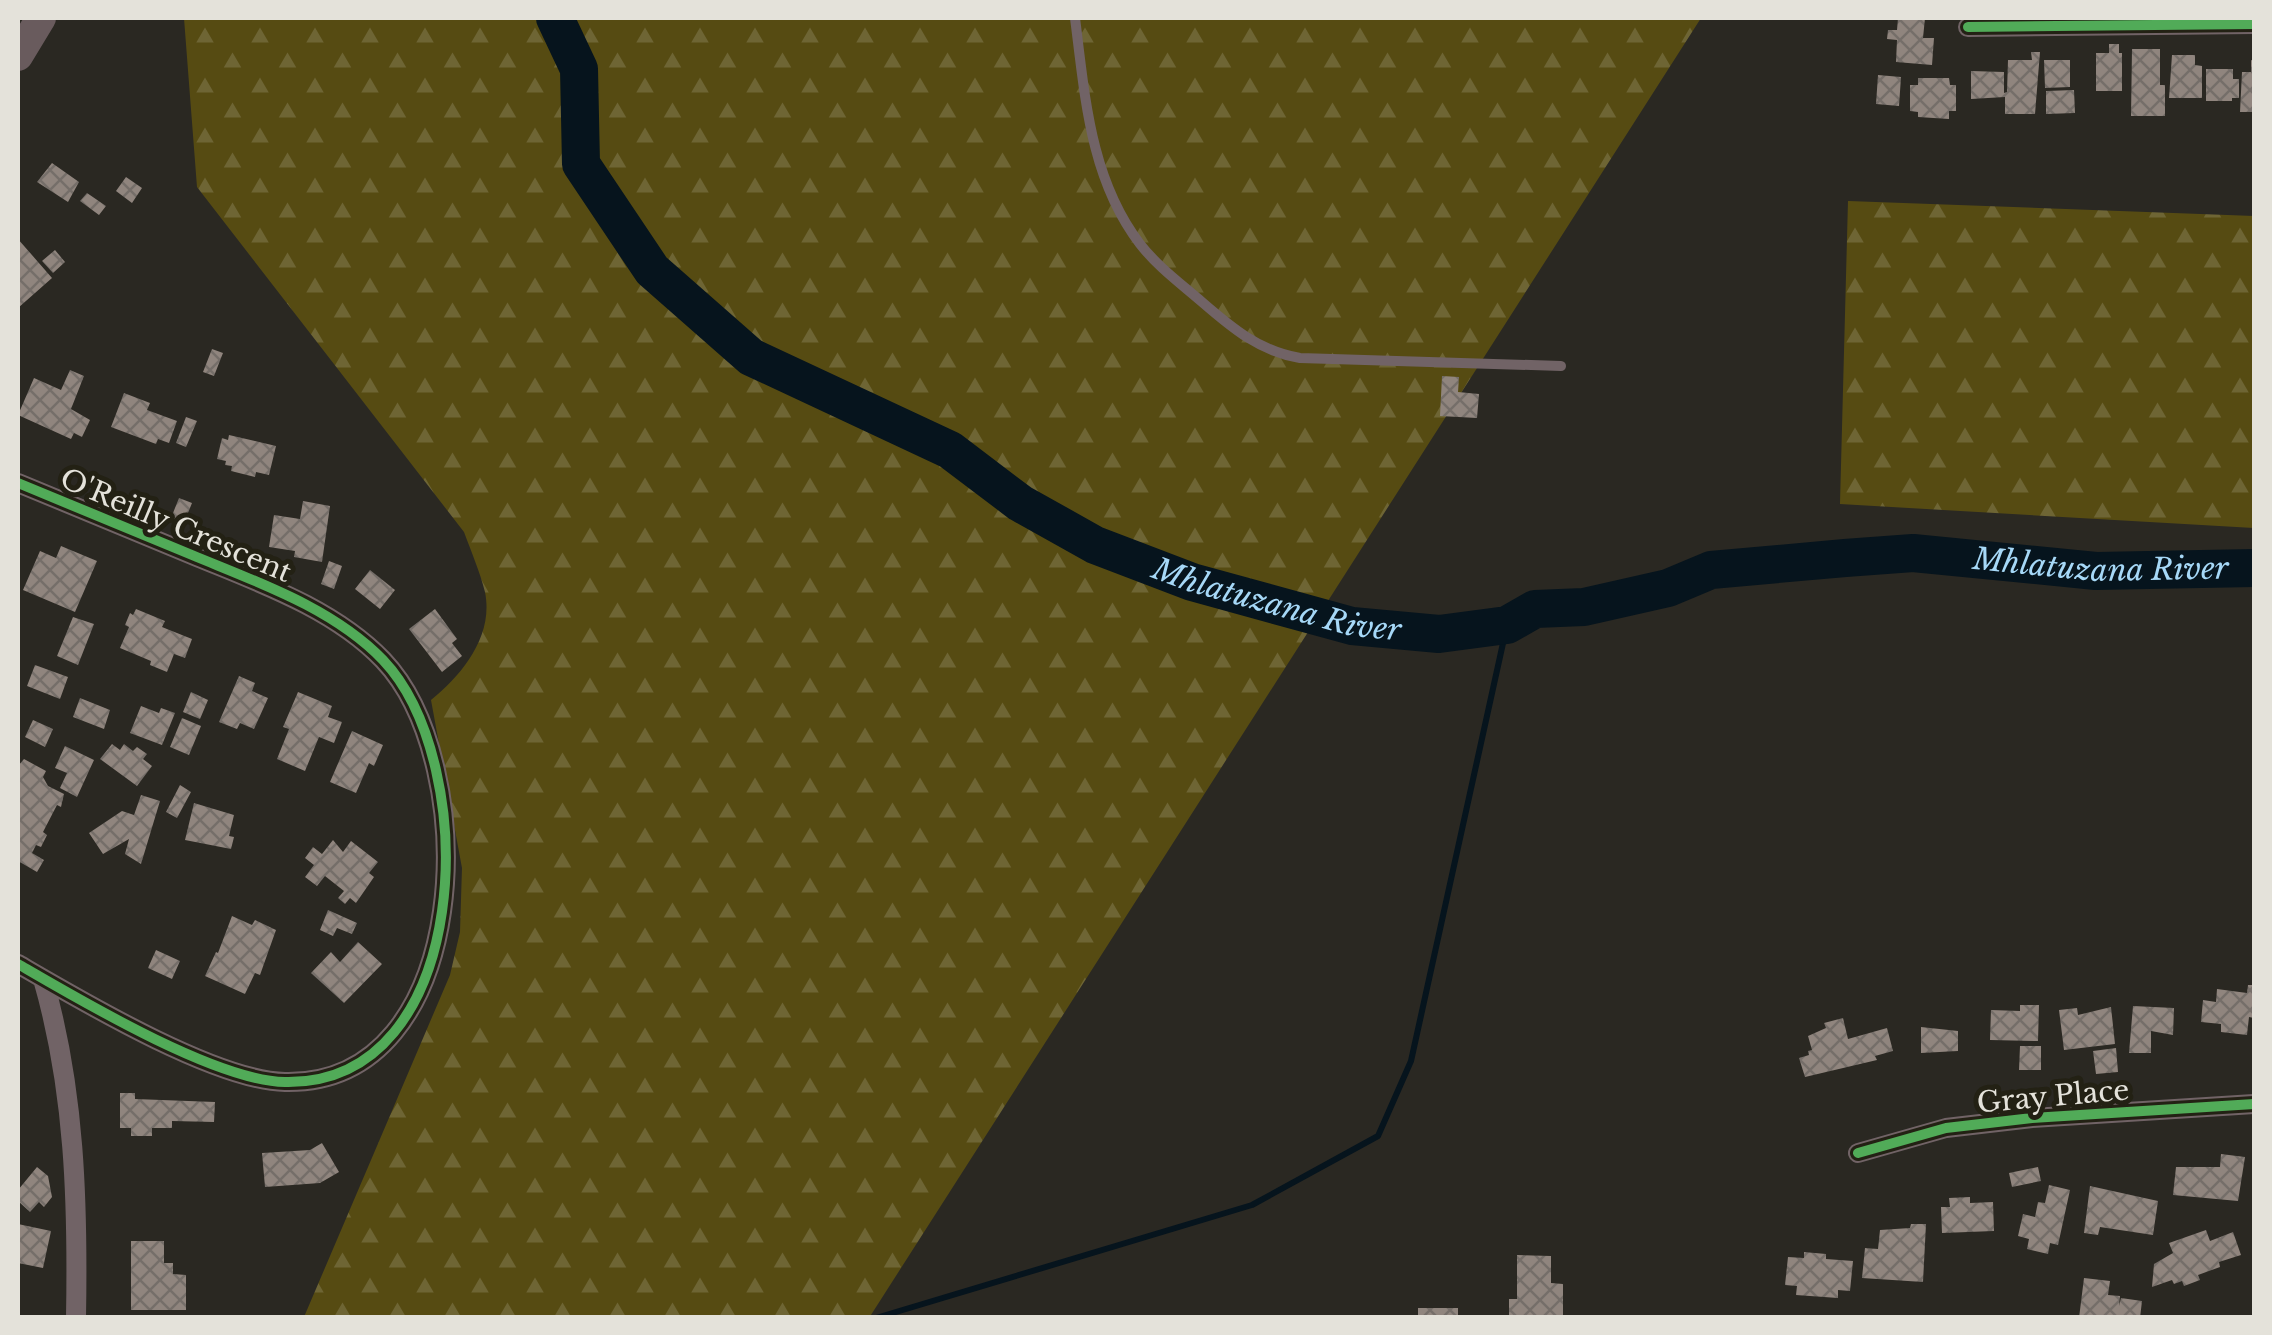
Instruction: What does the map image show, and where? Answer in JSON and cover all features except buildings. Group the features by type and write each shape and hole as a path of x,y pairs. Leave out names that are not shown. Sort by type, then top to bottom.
{"street":[{"path":"18,56 41,18"},
{"path":"1968,27 2254,24"},
{"name":"O'Reilly Crescent","path":"18,484 295,600 341,627 383,660 408,697 429,743 443,800 444,888 435,949 423,984 382,1048 347,1071 285,1082 207,1062 18,964"},
{"path":"43,979 65,1071 73,1147 76,1318"},
{"name":"Gray Place","path":"1858,1153 1946,1128 2032,1118 2254,1104"}],"lane":[{"path":"1076,18 1089,120 1101,169 1115,204 1156,262 1247,338 1267,350 1300,358 1561,366"}],"green space":[{"path":"184,18 1701,18 869,1318 304,1317 450,975 460,932 462,868 431,700 454,679 473,653 487,608 483,584 464,532 197,187"},
{"path":"1848,201 2254,216 2254,528 1840,504"}],"waterway":[{"name":"Mhlatuzana River","path":"555,18 579,69 581,164 652,270 751,357 950,450 1020,503 1095,545 1192,582 1352,626 1439,634 1507,625 1535,609 1584,607 1668,588 1711,570 1845,558 1913,553 2096,571 2254,568"},
{"path":"876,1318 1252,1205 1378,1136 1411,1061 1507,625"}],"cycle path":[{"path":"1968,27 2254,24"},
{"path":"18,483 268,586 318,611 363,642 383,660 415,708 436,770 445,840 442,912 425,978 394,1032 348,1069 285,1082 223,1068 149,1036 18,964"},
{"path":"1858,1153 1946,1128 2032,1118 2254,1104"}]}
